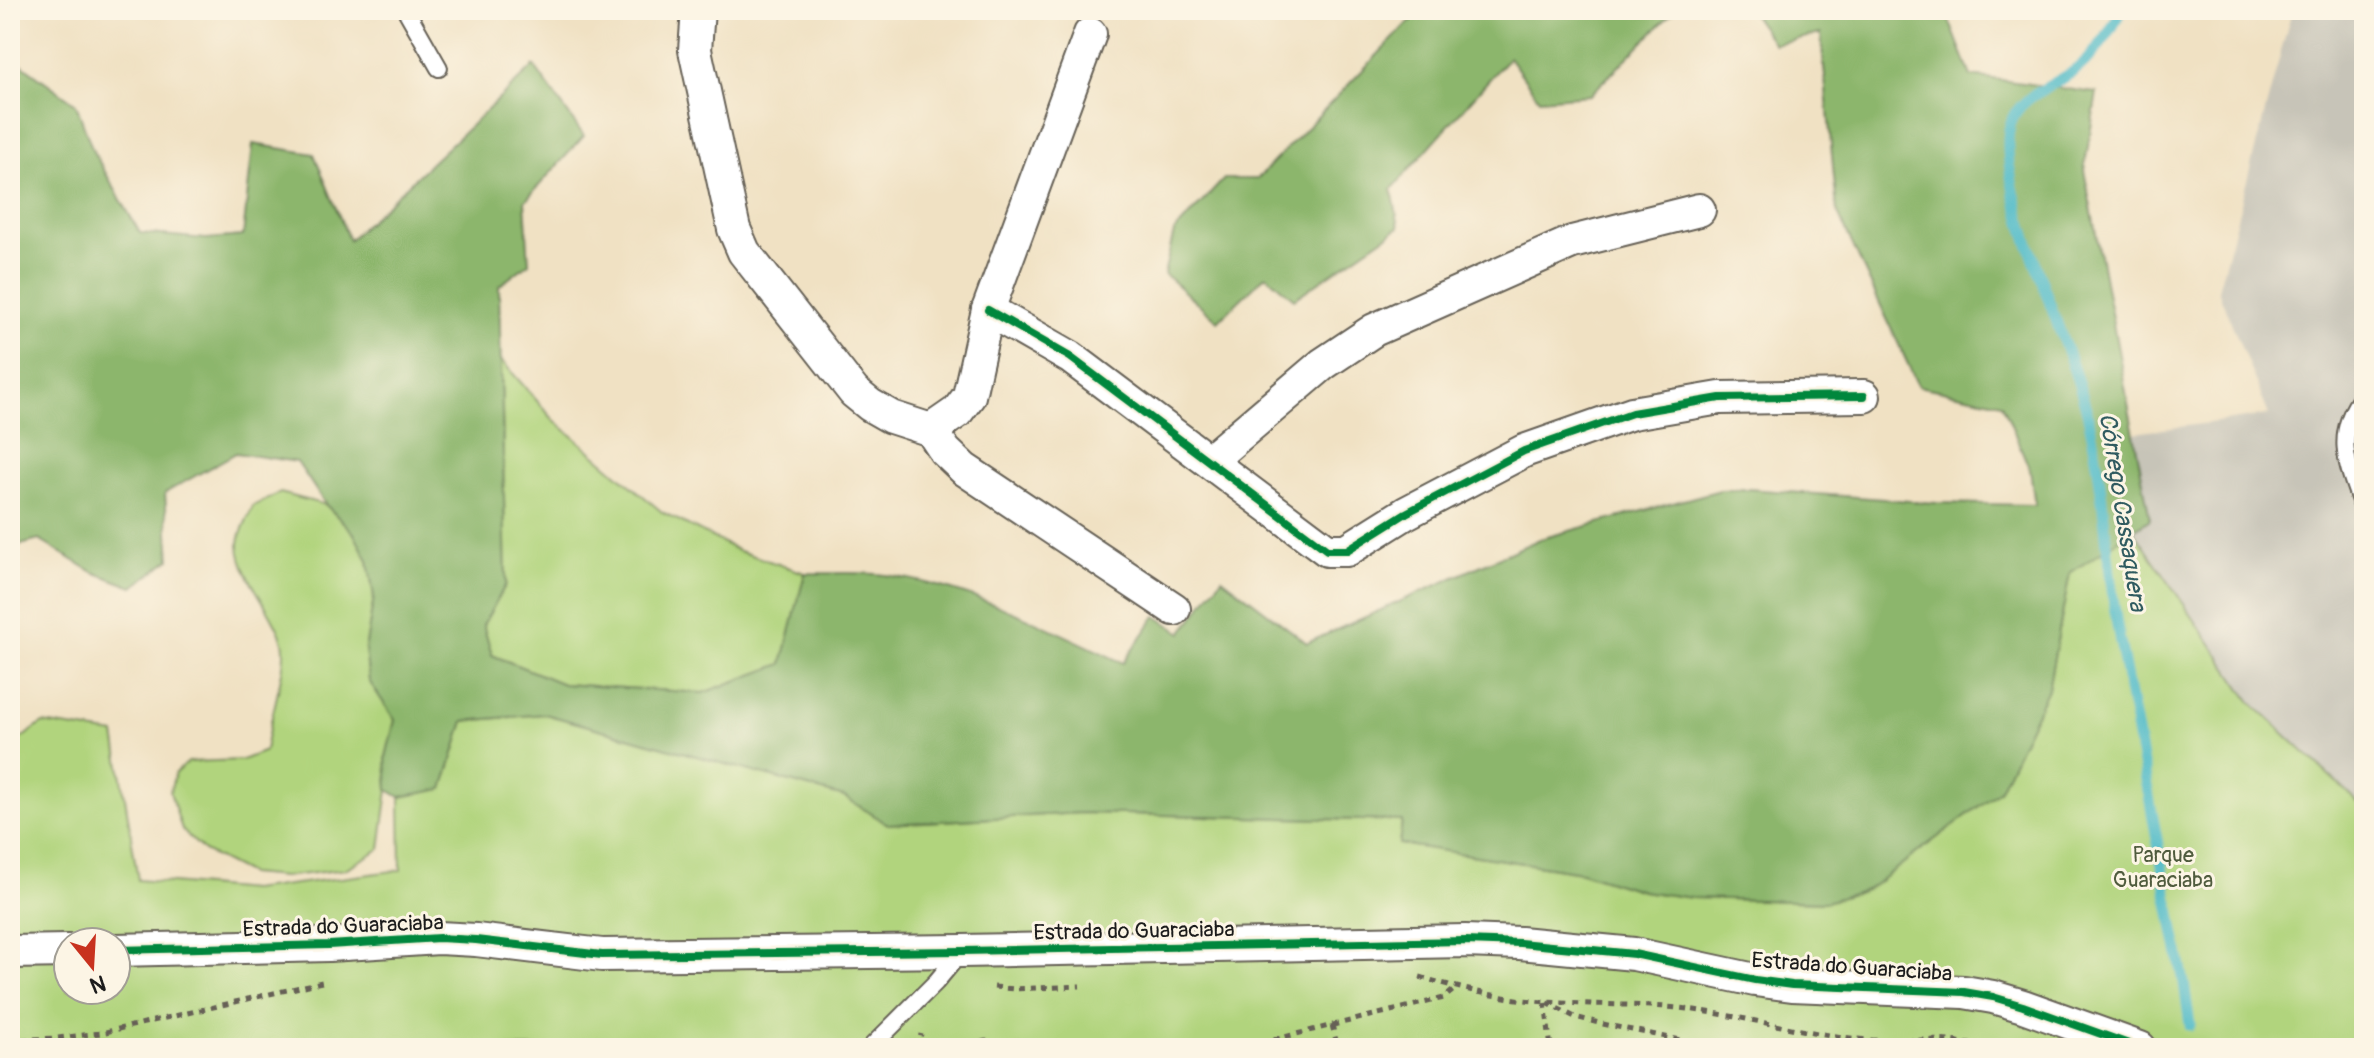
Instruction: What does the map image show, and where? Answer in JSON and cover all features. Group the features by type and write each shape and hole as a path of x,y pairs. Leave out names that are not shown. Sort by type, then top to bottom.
{"street":[{"path":"698,10 695,50 734,229 744,252 854,392 891,417 931,430 945,451 964,469 1174,609"},
{"path":"931,430 957,412 969,396 988,310 1090,34"},
{"path":"1210,460 1323,364 1374,330 1572,242 1699,210"},
{"path":"988,310 1070,357 1327,550 1347,550 1406,513 1524,451 1632,413 1720,398 1864,396"},
{"name":"Estrada do Guaraciaba","path":"132,950 329,945 439,938 602,955 1465,941 1562,946 1634,954 1792,985 1933,989 1993,997 2140,1048"},
{"path":"10,952 52,951"}],"lane":[{"path":"406,10 439,68"},
{"path":"2364,394 2353,408 2345,430 2345,456 2364,512"},
{"path":"870,1048 936,982 962,951"}],"path":[{"path":"1411,975 1456,987 1545,1002 1675,1008 1850,1038 1882,1041 1947,1039 1985,1048"},
{"path":"10,1040 101,1033 333,979"},
{"path":"936,982 1015,989 1089,985"},
{"path":"1239,1048 1444,998 1456,987"},
{"path":"1545,1002 1551,1048"},
{"path":"1545,1002 1575,1017 1719,1048"},
{"path":"1332,1025 1338,1048"},
{"path":"971,1048 989,1040 994,1042 996,1048"}],"shaded area":[{"path":"2292,10 2364,10 2364,808 2251,702 2133,530 2150,518 2134,433 2269,415 2218,290"}],"green space":[{"path":"1421,10 1675,10 1590,95 1539,99 1509,57 1392,189 1399,227 1294,299 1266,275 1218,321 1164,274 1174,232 1224,179 1257,179"},
{"path":"1945,10 1971,76 2097,93 2084,170 2150,519 2070,573 2048,689 1999,791 1869,889 1826,902 1692,898 1642,891 1581,872 1399,844 1402,821 1082,813 888,824 844,797 545,714 464,721 443,789 400,797 388,790 386,757 395,720 369,681 365,650 374,597 368,560 353,532 326,505 297,462 236,453 165,493 170,559 133,587 93,572 39,540 10,548 10,56 76,104 93,151 140,233 206,239 243,236 253,144 314,154 349,240 534,66 584,136 525,201 529,263 499,286 506,584 483,625 492,655 563,684 703,693 782,664 805,573 887,575 957,591 1013,612 1123,663 1156,616 1182,633 1222,578 1307,643 1540,539 1720,490 1749,489 1937,503 2035,505 2030,470 2002,403 1918,386 1837,211 1821,34 1774,44 1751,12"},
{"path":"501,360 553,419 662,512 739,551 805,573 783,664 703,693 563,684 492,655 483,625 506,584"},
{"path":"280,493 326,505 353,532 368,560 374,597 365,650 369,681 395,720 386,757 388,790 380,849 345,869 283,877 249,874 204,851 182,830 170,792 175,773 188,762 242,760 265,751 281,678 283,642 246,570 239,541 253,506"},
{"name":"Parque Guaraciaba","path":"2133,530 2251,702 2364,808 2364,1048 10,1048 10,746 43,723 115,734 138,880 251,890 401,870 400,797 443,789 464,721 545,714 845,797 888,824 1082,813 1402,821 1399,844 1581,872 1642,891 1692,898 1826,902 2048,689 2070,572"}],"waterway":[{"name":"Córrego Cassaquera","path":"2121,10 2103,41 2085,62 2021,106 2010,125 2008,145 2015,196 2023,224 2089,421 2099,473 2118,631 2190,1025"}],"cycle path":[{"path":"988,310 1070,357 1327,550 1347,550 1406,513 1524,451 1632,413 1720,398 1864,396"},
{"path":"132,950 329,945 439,938 602,955 1465,941 1520,943 1634,954 1792,985 1964,992 2023,1006 2140,1048"}]}
